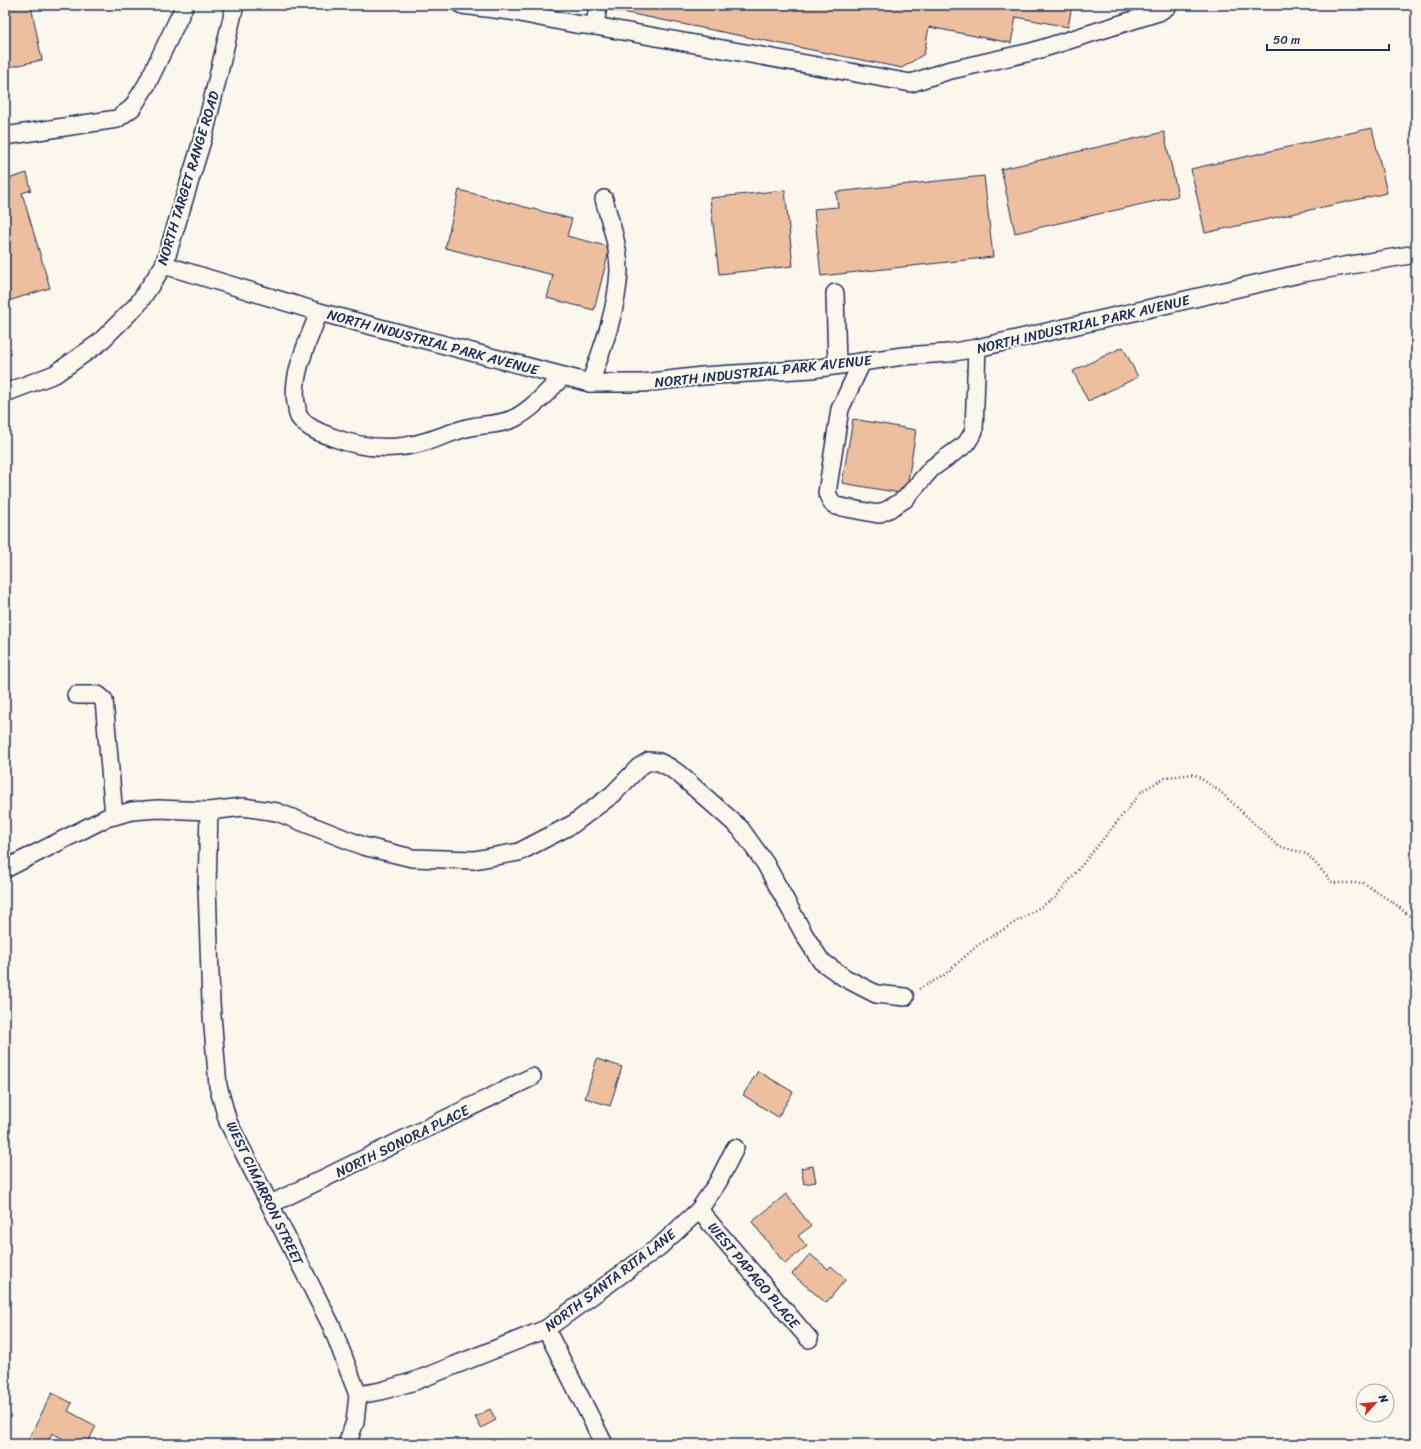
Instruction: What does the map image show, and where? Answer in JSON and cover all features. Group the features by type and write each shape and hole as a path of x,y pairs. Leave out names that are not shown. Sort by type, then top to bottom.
{"street":[{"path":"5,136 117,119 132,108 147,84 185,5"},
{"name":"NORTH TARGET RANGE ROAD","path":"5,393 55,374 98,343 138,304 164,265 205,131 235,5"},
{"path":"462,5 510,11 911,84 948,71 1031,52 1159,12 1169,5"},
{"path":"595,26 598,5"},
{"path":"590,383 612,316 619,270 616,240 604,199"},
{"name":"NORTH INDUSTRIAL PARK AVENUE","path":"164,265 319,312 590,383 643,382 702,376 812,369 903,356 948,353 977,348 1303,273 1416,254"},
{"path":"835,293 837,365"},
{"path":"319,312 301,362 294,398 299,416 314,430 347,443 379,448 404,447 426,442 470,427 498,424 515,418 530,407 564,376"},
{"path":"862,362 840,409 826,493 832,503 836,506 878,514 906,499 932,468 966,444 974,431 977,348"},
{"path":"76,695 98,695 104,700 114,816"},
{"path":"5,870 106,818 132,811 158,809 209,811 243,807 277,812 316,826 363,846 412,858 474,860 519,852 573,824 613,794 639,767 649,762 659,762 680,774 740,828 765,863 805,936 821,961 845,978 876,994 905,997"},
{"name":"WEST CIMARRON STREET","path":"209,811 206,887 211,1003 218,1086 228,1122 271,1204 332,1327 358,1395 355,1422 347,1444"},
{"name":"NORTH SONORA PLACE","path":"271,1204 532,1077"},
{"name":"NORTH SANTA RITA LANE","path":"358,1395 382,1391 415,1381 546,1329 659,1247 700,1210 718,1182 735,1148"},
{"name":"WEST PAPAGO PLACE","path":"700,1210 809,1339"},
{"path":"546,1329 604,1444"}],"path":[{"path":"905,997 943,976 978,945 1055,898 1143,790 1167,777 1194,774 1221,792 1278,846 1307,854 1333,883 1363,883 1416,920"}],"building":[{"path":"5,5 33,5 31,6 42,60 5,68"},
{"path":"608,5 1072,5 1068,27 1016,17 1011,43 929,27 924,54 902,68 607,9"},
{"path":"1372,128 1387,193 1205,233 1191,169"},
{"path":"1164,132 1178,196 1015,233 1001,169"},
{"path":"27,173 31,190 22,193 50,288 5,302 5,185 7,185 5,180"},
{"path":"984,176 993,257 821,276 814,209 838,207 836,192"},
{"path":"459,190 572,219 567,236 610,247 594,310 547,298 553,275 445,248"},
{"path":"785,190 793,266 719,274 710,198"},
{"path":"1123,347 1138,377 1088,401 1073,371"},
{"path":"853,419 916,430 906,494 842,483"},
{"path":"597,1059 622,1067 610,1106 585,1098"},
{"path":"758,1071 793,1092 778,1117 743,1095"},
{"path":"813,1166 816,1182 804,1184 801,1168"},
{"path":"786,1194 811,1226 798,1236 807,1246 785,1264 752,1222"},
{"path":"810,1254 828,1269 831,1266 846,1279 826,1303 792,1274"},
{"path":"52,1393 72,1403 68,1411 96,1426 87,1444 73,1444 52,1433 47,1444 35,1444 28,1440"},
{"path":"490,1409 496,1420 481,1428 475,1417"}]}
